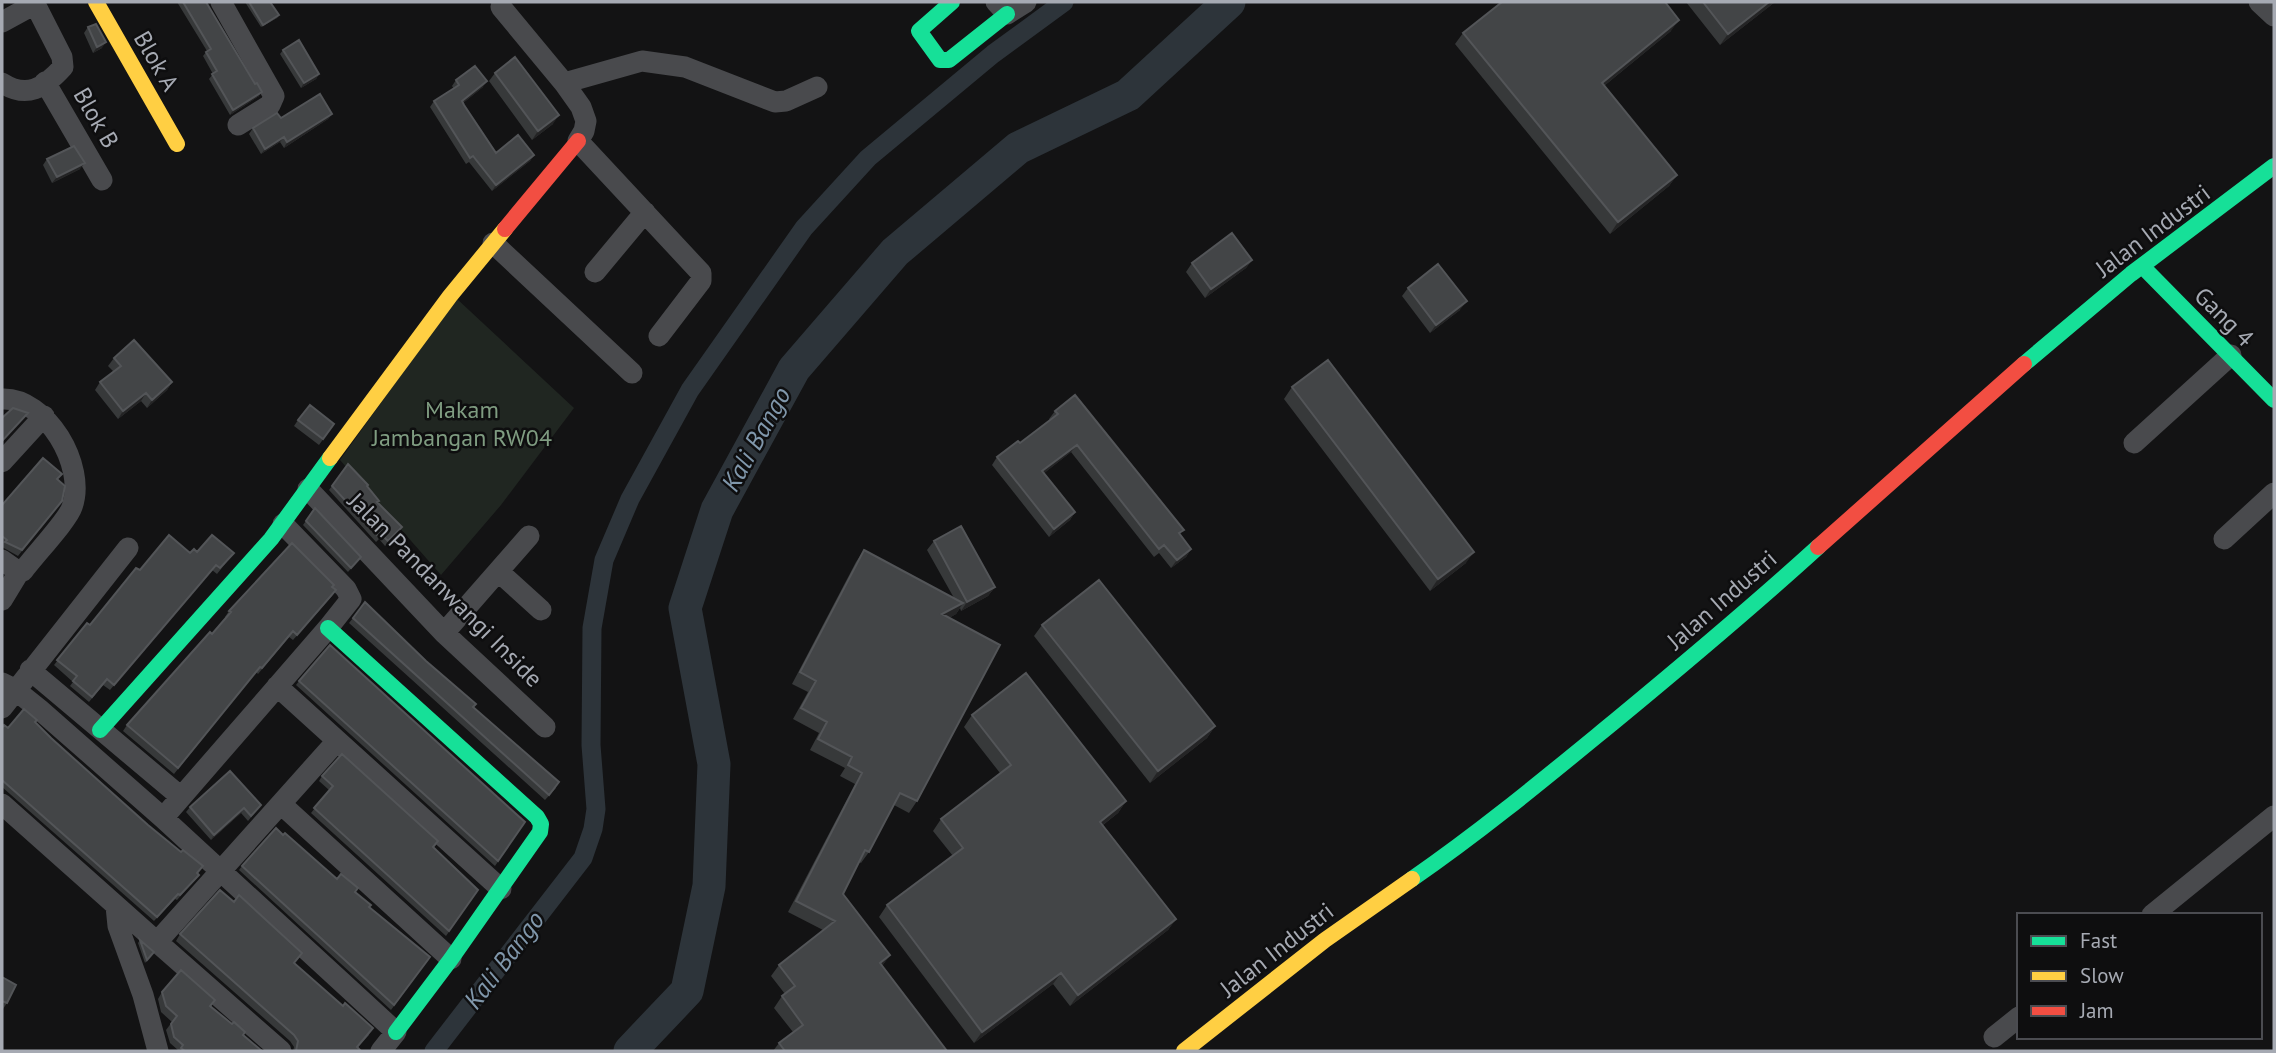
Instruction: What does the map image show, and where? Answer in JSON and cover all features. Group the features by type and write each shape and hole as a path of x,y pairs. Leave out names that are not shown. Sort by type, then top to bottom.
{"street":[{"name":"Blok A","path":"96,2 177,144"},
{"path":"221,2 274,96 270,105 239,125"},
{"path":"952,2 919,32 940,60 949,60 1002,8 1026,2"},
{"path":"2259,2 2274,16"},
{"name":"Blok B","path":"2,22 35,3 64,61 61,69 27,92 12,90 2,83"},
{"path":"100,730 283,524 450,296 584,131 586,115 564,83 498,3"},
{"path":"564,83 642,61 685,67 775,102 786,102 817,87"},
{"name":"Blok B","path":"45,82 102,180"},
{"path":"578,141 701,273 701,281 659,336"},
{"name":"Jalan Industri","path":"1184,1051 1325,940 1455,849 1576,753 1745,614 1985,396 2142,266 2274,166"},
{"path":"595,272 645,212"},
{"path":"493,243 632,373"},
{"name":"Gang 4","path":"2142,266 2274,400"},
{"path":"2134,443 2231,355"},
{"path":"2,399 15,399 44,416 70,457 75,491 72,509 23,571 10,566 2,600"},
{"path":"2,462 44,416"},
{"name":"Jalan Pandanwangi Inside","path":"308,489 444,633 545,727"},
{"path":"2224,539 2273,498"},
{"path":"163,818 348,604 351,595 283,524"},
{"path":"444,633 529,536"},
{"path":"2,708 8,686 30,670 128,548"},
{"path":"499,572 541,610"},
{"path":"328,628 539,820 540,832 451,959 381,1051"},
{"path":"30,670 181,797"},
{"path":"8,686 163,818 396,1032"},
{"path":"277,686 501,889"},
{"path":"157,942 336,742"},
{"path":"2,804 281,1051"},
{"path":"281,804 451,959"},
{"path":"2154,913 2274,816"},
{"path":"116,906 121,936 143,995 158,1051"},
{"path":"1994,1037 2017,1019"}],"green space":[{"name":"Makam Jambangan RW04","path":"456,298 574,408 501,505 441,575 340,460"}],"building":[{"path":"183,2 206,2 262,92 233,110 212,74 217,71 206,52 211,49"},
{"path":"249,2 270,2 279,15 263,25"},
{"path":"1502,2 1665,2 1679,20 1602,83 1677,175 1618,222 1463,33"},
{"path":"1703,2 1769,2 1728,34"},
{"path":"96,24 106,42 97,47 88,27"},
{"path":"299,40 319,74 304,83 283,50"},
{"path":"515,57 559,115 538,131 495,73"},
{"path":"475,66 487,81 462,101 464,105 496,153 518,135 534,155 496,185 473,156 470,158 434,101 459,85 456,80"},
{"path":"320,94 332,114 287,142 284,137 265,149 253,128 277,113 281,118"},
{"path":"74,146 85,163 57,177 47,159"},
{"path":"1232,233 1252,260 1211,289 1192,263"},
{"path":"1438,264 1467,301 1436,325 1408,288"},
{"path":"134,340 172,382 152,400 146,393 123,411 100,382 121,366 114,358"},
{"path":"1328,360 1474,552 1438,579 1292,387"},
{"path":"1075,395 1184,530 1179,533 1191,549 1177,560 1164,545 1159,549 1077,445 1042,471 1075,512 1054,529 997,457 1058,414 1055,411"},
{"path":"310,405 334,424 323,439 298,420"},
{"path":"13,408 28,413 2,441 2,418"},
{"path":"43,458 62,474 57,479 65,486 62,501 22,550 5,542 7,540 2,536 2,505"},
{"path":"348,464 368,485 379,501 377,502 402,527 388,541 382,535 379,537 332,486"},
{"path":"315,508 361,557 351,568 306,521"},
{"path":"961,526 995,587 967,602 934,541"},
{"path":"169,535 190,553 194,549 197,552 212,535 234,553 220,568 216,565 114,685 107,679 92,697 73,681 77,676 57,660 87,623 90,625 136,568 140,570"},
{"path":"292,543 336,590 297,635 293,631 262,668 260,667 178,768 127,725"},
{"path":"864,550 963,603 942,614 1000,645 917,801 900,793 869,852 865,850 843,894 890,955 880,963 947,1051 785,1051 779,1043 803,1025 782,996 795,986 779,965 835,921 796,901 862,773 848,765 852,757 818,739 827,722 801,708 816,681 800,672"},
{"path":"1099,580 1215,726 1158,771 1042,625"},
{"path":"365,602 426,661 476,704 473,707 559,782 549,795 353,618"},
{"path":"330,645 525,822 498,861 299,681"},
{"path":"1026,673 1126,801 1100,822 1176,919 1078,995 1061,973 982,1032 887,905 963,848 941,819 1011,765 972,715"},
{"path":"24,709 51,738 148,825 203,866 197,873 199,875 157,917 2,780 2,728 4,725 8,728"},
{"path":"342,754 438,841 433,847 478,890 449,931 314,808 333,786 322,776"},
{"path":"230,771 261,805 251,816 244,808 214,835 190,807"},
{"path":"276,828 337,879 341,874 358,888 355,892 371,905 369,907 430,957 394,1005 242,866"},
{"path":"220,890 234,902 239,895 302,953 294,963 373,1028 357,1047 359,1051 296,1051 298,1041 294,1035 180,934"},
{"path":"140,940 154,952 147,960"},
{"path":"181,970 215,1000 210,1006 232,1024 234,1022 245,1032 243,1035 262,1051 185,1051 181,1048 183,1045 174,1037 171,1024 177,1016 166,1006 162,992"},
{"path":"2,977 16,985 7,1003 2,1001"}],"waterway":[{"name":"Kali Bango","path":"434,1051 583,858 593,829 596,809 591,745 592,628 604,560 630,499 690,390 804,228 868,158 993,54 1064,2"},
{"name":"Kali Bango","path":"630,1051 687,991 709,886 714,764 685,608 717,510 794,369 895,252 1018,148 1128,95 1229,2"}],"traffic: fast":[{"path":"952,2 919,31 940,60 949,60 1007,14"},
{"path":"2024,364 2131,274 2274,166"},
{"path":"2142,266 2274,400"},
{"path":"100,730 271,539 330,458"},
{"path":"1412,879 1490,822 1641,700 1818,547"},
{"path":"328,628 537,817 541,824 540,832 396,1032"}],"traffic: slow":[{"path":"96,2 177,144"},
{"path":"330,458 450,296 505,229"},
{"path":"1184,1051 1325,940 1412,879"}],"traffic: jam":[{"path":"505,229 578,141"},
{"path":"1818,547 2024,364"}]}
